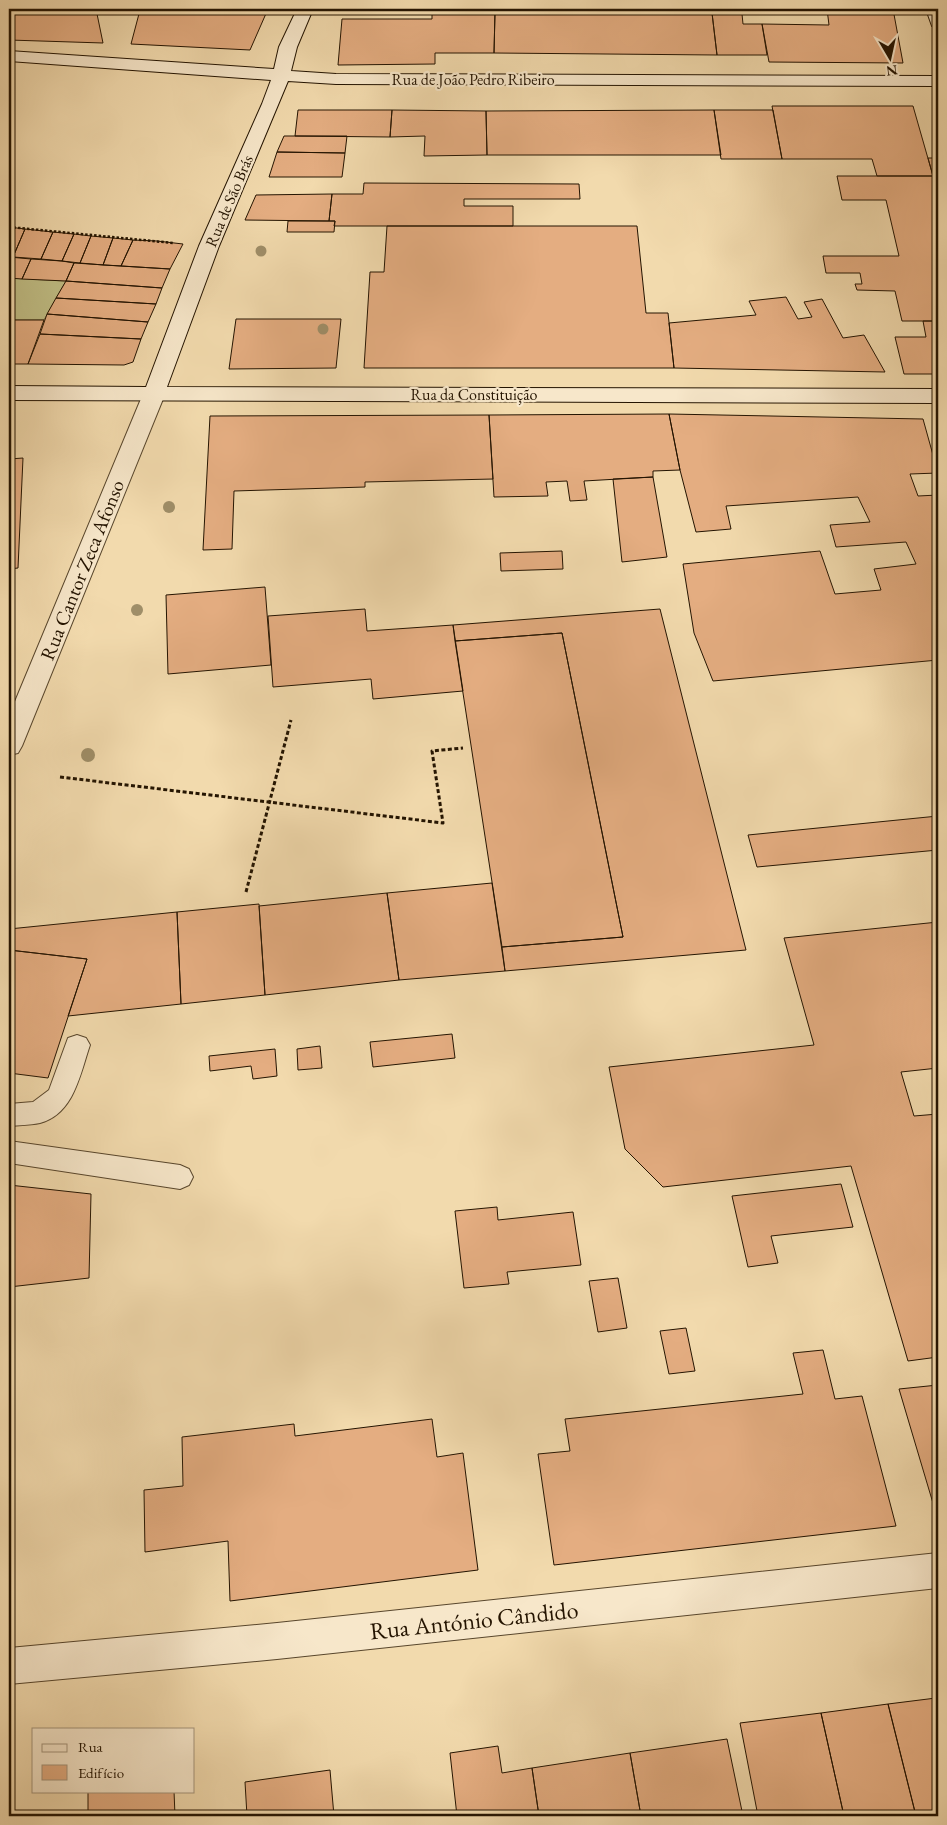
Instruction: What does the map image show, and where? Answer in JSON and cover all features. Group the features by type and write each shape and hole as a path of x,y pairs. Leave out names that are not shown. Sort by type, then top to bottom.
{"main road":[{"name":"Rua de São Brás","path":"154,394 209,246 281,76 285,53 304,9"},
{"path":"934,9 938,22"},
{"name":"Rua de João Pedro Ribeiro","path":"9,56 281,76 336,78 938,81"},
{"name":"Rua da Constituição","path":"9,393 537,393 938,396"},
{"name":"Rua Cantor Zeca Afonso","path":"9,746 154,394"},
{"name":"Rua António Cândido","path":"9,1666 277,1641 938,1570"}],"lane":[{"path":"9,1115 39,1112 59,1097 77,1045"},
{"path":"9,1152 180,1177"}],"path":[{"path":"9,228 209,246"},
{"path":"246,892 271,803 291,720"},
{"path":"60,777 443,823 432,751 463,748"}],"shaded area":[{"path":"9,278 66,281 44,320 9,320"}],"building":[{"path":"9,9 96,9 103,43 9,40"},
{"path":"129,9 268,9 250,50 131,44 140,10"},
{"path":"827,9 893,9 903,63 769,62 762,24 829,25"},
{"path":"432,11 495,12 494,53 435,53 435,64 338,65 342,19 432,19"},
{"path":"495,12 712,13 717,55 494,53"},
{"path":"712,13 742,14 743,24 762,24 767,55 717,55"},
{"path":"772,106 913,106 933,176 877,176 872,159 782,159"},
{"path":"298,110 392,110 390,137 295,136"},
{"path":"392,110 486,111 487,155 424,156 425,136 390,137"},
{"path":"714,110 721,155 487,155 486,111"},
{"path":"714,110 773,110 782,159 721,159"},
{"path":"284,136 347,136 345,153 277,152"},
{"path":"277,152 345,153 342,177 269,177"},
{"path":"928,158 938,158 938,321 902,321 895,291 857,290 855,284 862,284 860,273 826,273 823,256 899,256 886,200 842,200 837,176 933,176"},
{"path":"364,183 579,184 580,199 464,199 464,206 513,206 513,226 334,226 335,221 329,221 332,194 363,194"},
{"path":"332,194 329,221 245,220 256,195"},
{"path":"288,221 335,221 334,232 287,232"},
{"path":"387,226 637,226 646,313 668,313 674,368 364,368 370,272 384,272"},
{"path":"9,227 25,229 13,257 9,257"},
{"path":"25,229 53,232 41,259 13,257"},
{"path":"53,232 74,234 62,261 41,259"},
{"path":"74,234 91,236 80,263 62,261"},
{"path":"91,236 113,238 103,265 80,263"},
{"path":"113,238 133,240 121,266 103,265"},
{"path":"133,240 183,244 170,269 121,266"},
{"path":"9,257 31,259 22,279 9,278"},
{"path":"31,259 74,263 66,281 22,279"},
{"path":"74,263 170,269 162,288 66,281"},
{"path":"66,281 162,288 156,304 56,298"},
{"path":"786,297 798,319 812,317 804,302 822,299 843,338 864,335 885,372 674,368 669,323 756,315 749,301"},
{"path":"56,298 156,304 148,322 47,314"},
{"path":"47,314 148,322 141,339 40,334"},
{"path":"236,319 341,319 336,368 229,369"},
{"path":"9,320 44,320 28,364 9,364"},
{"path":"923,321 938,321 938,374 904,374 895,337 926,337"},
{"path":"40,334 141,339 133,362 124,365 28,364"},
{"path":"669,414 923,419 938,473 910,474 918,496 938,495 938,660 713,681 694,633 683,564 820,551 835,594 881,590 874,569 916,564 906,542 836,547 830,525 870,522 858,497 726,506 731,529 696,532 680,470"},
{"path":"669,414 680,470 653,471 653,477 584,481 587,500 570,501 567,481 546,482 548,496 494,497 489,415"},
{"path":"489,415 493,479 365,482 365,487 234,491 232,549 203,550 210,416"},
{"path":"23,458 18,568 9,569 9,459"},
{"path":"653,477 667,557 622,562 613,479"},
{"path":"562,551 563,569 501,571 500,553"},
{"path":"265,587 271,665 168,674 166,595"},
{"path":"365,609 367,631 453,625 463,691 373,699 371,679 273,687 268,616"},
{"path":"660,609 746,950 505,971 502,947 623,937 562,633 455,641 453,625"},
{"path":"562,633 623,937 502,947 455,641"},
{"path":"938,816 938,850 757,867 748,835"},
{"path":"492,883 505,971 399,980 387,893"},
{"path":"387,893 399,980 265,995 259,906"},
{"path":"259,904 265,995 181,1004 177,912"},
{"path":"177,912 181,1004 68,1016 87,959 9,950 9,929"},
{"path":"938,922 938,1068 901,1072 914,1116 938,1114 938,1357 908,1361 851,1166 663,1187 625,1149 609,1067 814,1045 784,938"},
{"path":"9,950 87,959 48,1078 9,1073"},
{"path":"452,1034 455,1058 373,1067 370,1042"},
{"path":"320,1046 322,1068 298,1070 297,1049"},
{"path":"275,1049 277,1076 253,1079 251,1066 210,1071 209,1056"},
{"path":"841,1184 853,1227 771,1236 778,1263 748,1267 732,1196"},
{"path":"9,1185 91,1194 89,1278 9,1287"},
{"path":"497,1207 498,1220 573,1212 581,1265 507,1272 509,1284 464,1288 455,1211"},
{"path":"618,1278 627,1328 598,1332 589,1281"},
{"path":"686,1328 695,1371 669,1374 660,1331"},
{"path":"823,1350 835,1399 862,1396 896,1526 554,1565 538,1454 570,1451 565,1419 803,1394 793,1353"},
{"path":"938,1385 938,1520 899,1389"},
{"path":"432,1419 437,1457 463,1453 478,1570 230,1601 228,1541 145,1552 144,1490 183,1486 182,1437 294,1424 295,1436"},
{"path":"936,1698 938,1708 938,1816 916,1816 888,1704"},
{"path":"888,1704 916,1816 844,1816 821,1713"},
{"path":"821,1713 844,1816 758,1816 740,1723"},
{"path":"727,1739 743,1816 641,1816 630,1753"},
{"path":"498,1746 502,1773 532,1768 539,1816 457,1816 450,1753"},
{"path":"630,1753 641,1816 539,1816 532,1768"},
{"path":"330,1770 334,1816 247,1816 245,1782"},
{"path":"88,1792 174,1792 175,1816 88,1816"}]}
